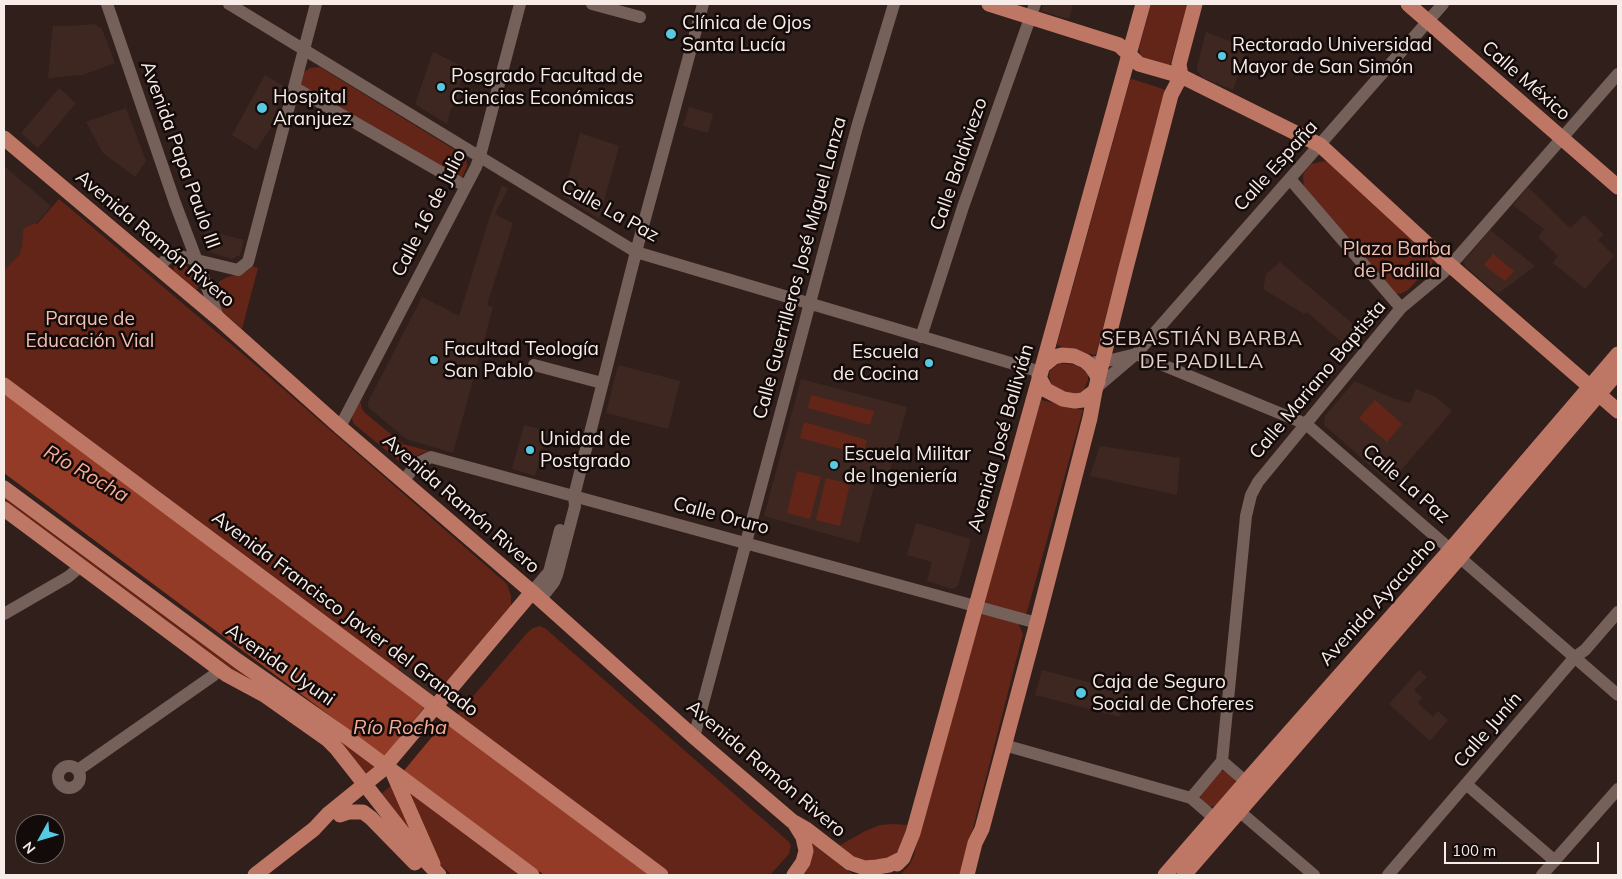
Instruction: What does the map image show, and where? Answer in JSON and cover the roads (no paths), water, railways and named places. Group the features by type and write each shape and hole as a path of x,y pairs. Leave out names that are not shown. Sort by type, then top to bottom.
{"main road":[{"path":"989,4 1033,11 1120,45 1139,64 1181,76 1320,145 1450,265 1618,410"},
{"name":"Avenida José Ballivián","path":"884,875 903,858 911,839 1143,4"},
{"path":"974,875 982,830 1090,418 1096,387 1171,95 1181,76 1179,64 1195,4"},
{"name":"Calle México","path":"1408,4 1618,187"},
{"name":"Avenida Ramón Rivero","path":"4,138 219,319 340,427 536,596 694,738 792,821 806,829 850,863 865,868 877,867 889,865 903,858"},
{"name":"Avenida Ayacucho","path":"1165,875 1220,822 1456,553 1595,390 1618,354"},
{"path":"1062,355 1074,356 1085,361 1094,370 1096,387 1083,400 1064,399 1046,390 1041,372 1054,357 1062,355"},
{"name":"Avenida Ayacucho","path":"1595,390 1618,372"},
{"name":"Avenida Francisco Javier del Granado","path":"4,385 662,875"},
{"name":"Avenida Uyuni","path":"4,488 238,661 347,737 380,778 532,875"},
{"name":"Avenida Uyuni","path":"4,509 218,669 232,679 266,696 326,739 337,749 436,874"},
{"path":"340,815 380,778 439,708 523,617 536,596"},
{"path":"232,679 328,753 346,773 349,780 347,798"},
{"path":"255,875 314,829 347,798 380,778"},
{"path":"380,778 431,857 436,874"},
{"name":"Avenida Ayacucho","path":"1184,875 1220,822 1239,811 1251,786"},
{"path":"314,829 340,815 349,812 363,812 419,866 436,874"},
{"path":"792,821 799,828 806,851 803,862 794,875"},
{"path":"967,875 975,843 982,830"}],"street":[{"name":"Avenida Papa Paulo III","path":"107,4 176,203 219,319"},
{"name":"Calle La Paz","path":"228,4 636,252 1041,372"},
{"path":"158,267 169,257 176,255 238,270 248,262 316,4"},
{"name":"Calle 16 de Julio","path":"340,427 480,156 520,4"},
{"path":"592,4 640,17"},
{"path":"536,596 554,582 557,575 575,506 574,496 602,383 703,4"},
{"name":"Calle Guerrilleros José Miguel Lanza","path":"694,738 857,127 894,4"},
{"name":"Calle España","path":"1136,354 1443,4"},
{"name":"Calle Baldiviezo","path":"921,337 963,207 1033,11"},
{"name":"Calle Mariano Baptista","path":"1222,761 1246,516 1250,495 1258,482 1401,308 1450,265 1618,74"},
{"path":"295,88 465,186"},
{"path":"1290,179 1401,308"},
{"path":"1085,361 1103,362 1136,354"},
{"path":"1096,387 1136,354"},
{"name":"Calle La Paz","path":"1136,354 1306,424 1618,695"},
{"path":"534,364 602,383"},
{"name":"Calle Oruro","path":"403,481 418,463 431,457 1037,623"},
{"path":"4,614 68,577 81,566"},
{"name":"Calle Junín","path":"1388,875 1575,657 1585,650 1618,612"},
{"path":"78,770 214,675 218,669"},
{"path":"1004,745 1191,798 1220,822"},
{"path":"1191,798 1222,761 1251,786"},
{"path":"1466,784 1554,861"},
{"path":"1542,875 1618,789"},
{"path":"1239,811 1314,875"}],"water":[{"name":"Río Rocha","path":"4,393 649,875 544,875 4,473"}],"place":[{"name":"Clínica de Ojos Santa Lucía","path":"671,34"},
{"name":"Rectorado Universidad Mayor de San Simón","path":"1222,56"},
{"name":"Posgrado Facultad de Ciencias Económicas","path":"441,87"},
{"name":"Hospital Aranjuez","path":"262,108"},
{"name":"Facultad Teología San Pablo","path":"434,360"},
{"name":"Escuela de Cocina","path":"929,363"},
{"name":"Unidad de Postgrado","path":"530,450"},
{"name":"Escuela Militar de Ingeniería","path":"834,465"},
{"name":"Caja de Seguro Social de Choferes","path":"1081,693"}],"district":[{"name":"SEBASTIÁN BARBA DE PADILLA","path":"1202,350"}],"park label":[{"name":"Plaza Barba de Padilla","path":"1397,260"},
{"name":"Parque de Educación Vial","path":"90,330"}]}
